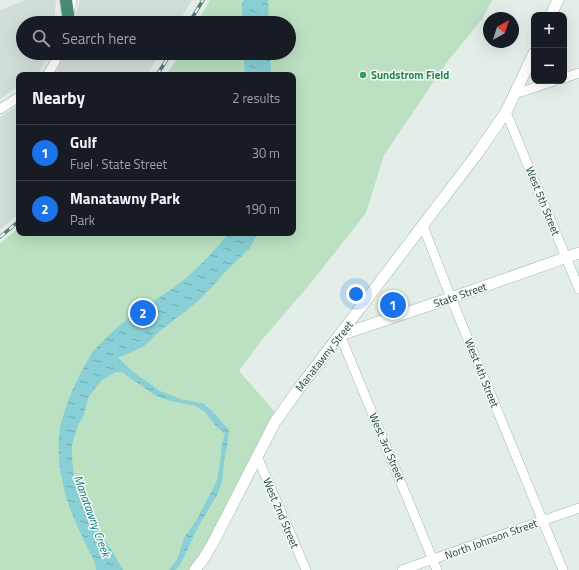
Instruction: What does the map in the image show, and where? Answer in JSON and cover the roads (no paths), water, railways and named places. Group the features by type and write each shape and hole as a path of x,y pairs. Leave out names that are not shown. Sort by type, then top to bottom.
{"highway":[{"path":"66,0 67,16"}],"street":[{"path":"68,16 72,0"},
{"path":"552,12 558,0"},
{"name":"Manatawny Street","path":"195,570 214,541 275,422 477,154 506,112 531,59"},
{"path":"50,72 55,60"},
{"path":"567,77 579,73"},
{"path":"515,94 545,84"},
{"path":"0,109 16,99"},
{"name":"West 5th Street","path":"506,112 579,289"},
{"name":"West 4th Street","path":"423,226 451,298 563,570"},
{"name":"State Street","path":"340,335 451,298 579,252"},
{"name":"West 3rd Street","path":"340,335 437,570"},
{"name":"West 2nd Street","path":"257,456 306,570"},
{"name":"North Johnson Street","path":"402,570 579,508"}],"water":[{"path":"243,0 268,0 269,16 242,16"},
{"path":"244,60 270,60 271,72 245,72"},
{"path":"226,236 256,236 250,248 197,302 161,330 143,347 118,358 132,371 160,391 181,399 204,404 229,430 222,482 217,495 198,527 180,565 176,570 169,570 177,560 184,538 197,519 217,481 222,443 225,434 216,426 205,412 196,406 171,401 156,396 122,372 116,372 102,380 89,396 83,417 79,423 72,445 74,477 78,494 88,514 123,570 96,570 95,563 67,501 60,469 59,436 69,398 92,352 126,320 185,279"}],"railway":[{"path":"193,16 203,0"},
{"path":"159,72 167,60"},
{"path":"0,237 16,224"}],"place":[{"name":"Sundstrom Field","path":"363,75"},
{"name":"Gulf","path":"393,305"},
{"name":"Manatawny Park","path":"143,313"}],"water label":[{"name":"Manatawny Creek","path":"92,516"}]}
